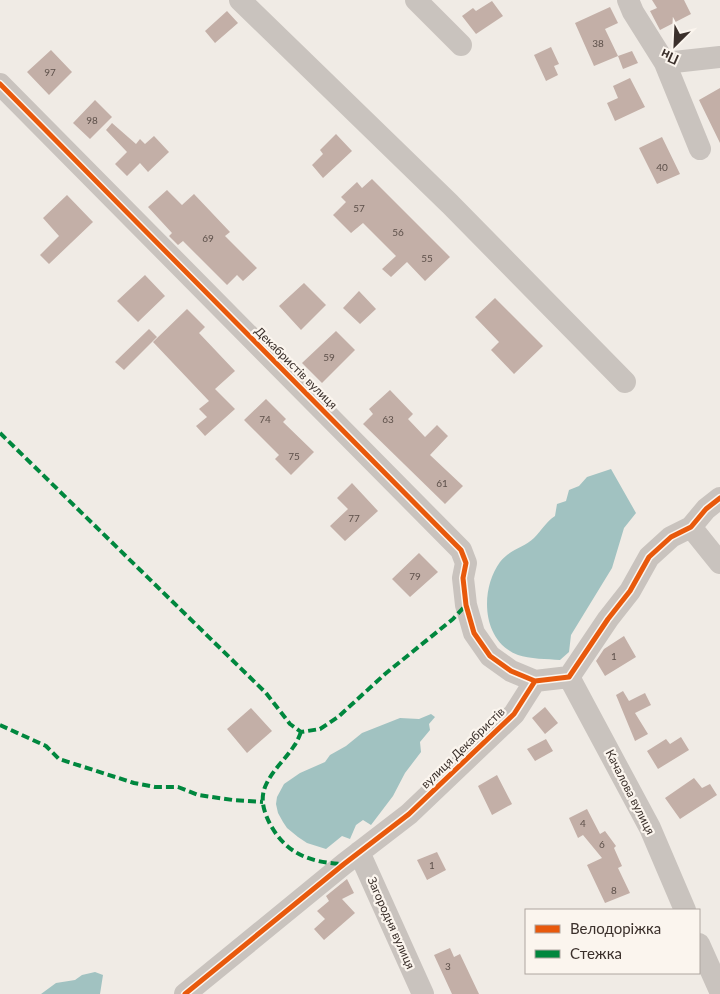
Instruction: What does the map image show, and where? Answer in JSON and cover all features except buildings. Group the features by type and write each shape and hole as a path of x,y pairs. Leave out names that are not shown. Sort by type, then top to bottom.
{"street":[{"path":"240,0 450,204 625,382"},
{"path":"416,0 461,44"},
{"path":"628,0 633,12 665,63 700,149"},
{"path":"665,63 720,57"},
{"name":"Декабристів вулиця","path":"0,84 461,550 466,563 462,578 466,605 474,633 490,656 511,671 535,681"},
{"path":"535,681 569,677 608,619 630,591 648,557 671,537 691,527 706,509 720,498"},
{"path":"691,527 720,563"},
{"name":"Качалова вулиця","path":"569,677 650,828 685,909"},
{"name":"вулиця Декабристів","path":"185,994 359,852 409,814 514,714 535,681"},
{"name":"Загородня вулиця","path":"359,852 423,994"},
{"path":"700,946 720,991"}],"water":[{"path":"611,469 636,513 624,528 612,568 571,635 569,652 560,660 518,655 506,648 497,638 491,627 487,600 489,586 494,573 504,558 530,541 555,516 557,504 566,501 569,490 579,486 587,477"},
{"path":"431,714 435,717 429,724 430,730 420,742 421,752 405,773 393,796 371,825 363,820 356,825 350,839 342,836 326,849 307,843 287,828 278,813 276,804 277,797 284,784 300,773 325,762 330,755 346,746 362,733 400,718 419,719"},
{"path":"95,972 103,975 100,994 41,994 56,983 75,980 82,975"}],"marked path":[{"path":"0,433 266,693 290,724 301,732 320,729 338,717 385,674 453,619 466,605"},
{"path":"0,725 46,746 59,759 134,783 155,787 178,787 198,795 263,802"},
{"path":"301,732 295,744 271,775 265,787 263,797 264,810 276,834 292,850 321,862 344,864"}],"cycle path":[{"path":"0,84 461,550 466,563 463,578 466,605 474,633 490,656 511,671 535,681"},
{"path":"185,994 344,864 409,814 514,714 535,681 569,677 608,619 630,591 649,557 671,537 691,527 706,509 720,498"}]}
